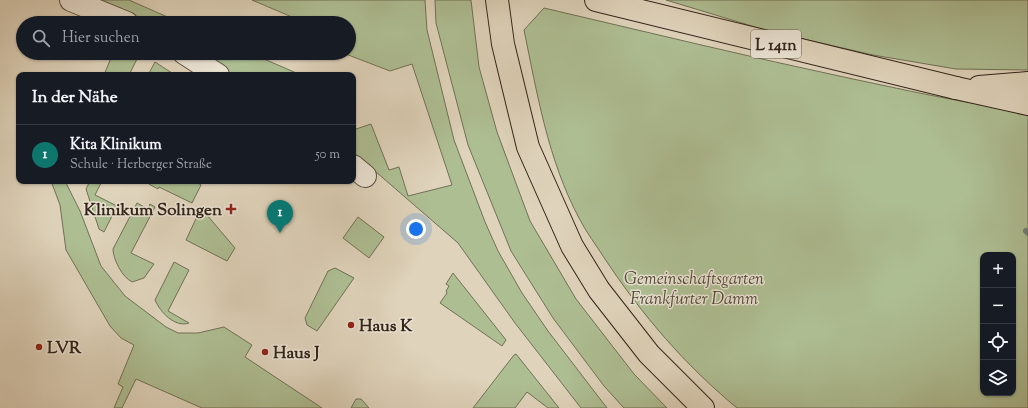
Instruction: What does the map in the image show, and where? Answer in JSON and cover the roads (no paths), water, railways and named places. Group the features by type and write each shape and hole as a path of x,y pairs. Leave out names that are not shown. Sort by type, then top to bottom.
{"main road":[{"path":"497,0 503,44 528,147 572,246 599,290 649,354 667,374 703,408"},
{"name":"L 141n","path":"596,0 956,88 1028,104"},
{"name":"L 141n","path":"956,88 1028,83"}],"street":[{"path":"71,0 110,16"},
{"path":"195,60 213,72"}],"place":[{"name":"Klinikum Solingen","path":"231,209"},
{"name":"Kita Klinikum","path":"280,233"},
{"name":"Haus K","path":"351,325"},
{"name":"LVR","path":"39,347"},
{"name":"Haus J","path":"265,352"}],"park label":[{"name":"Gemeinschaftsgarten Frankfurter Damm","path":"694,288"}]}
